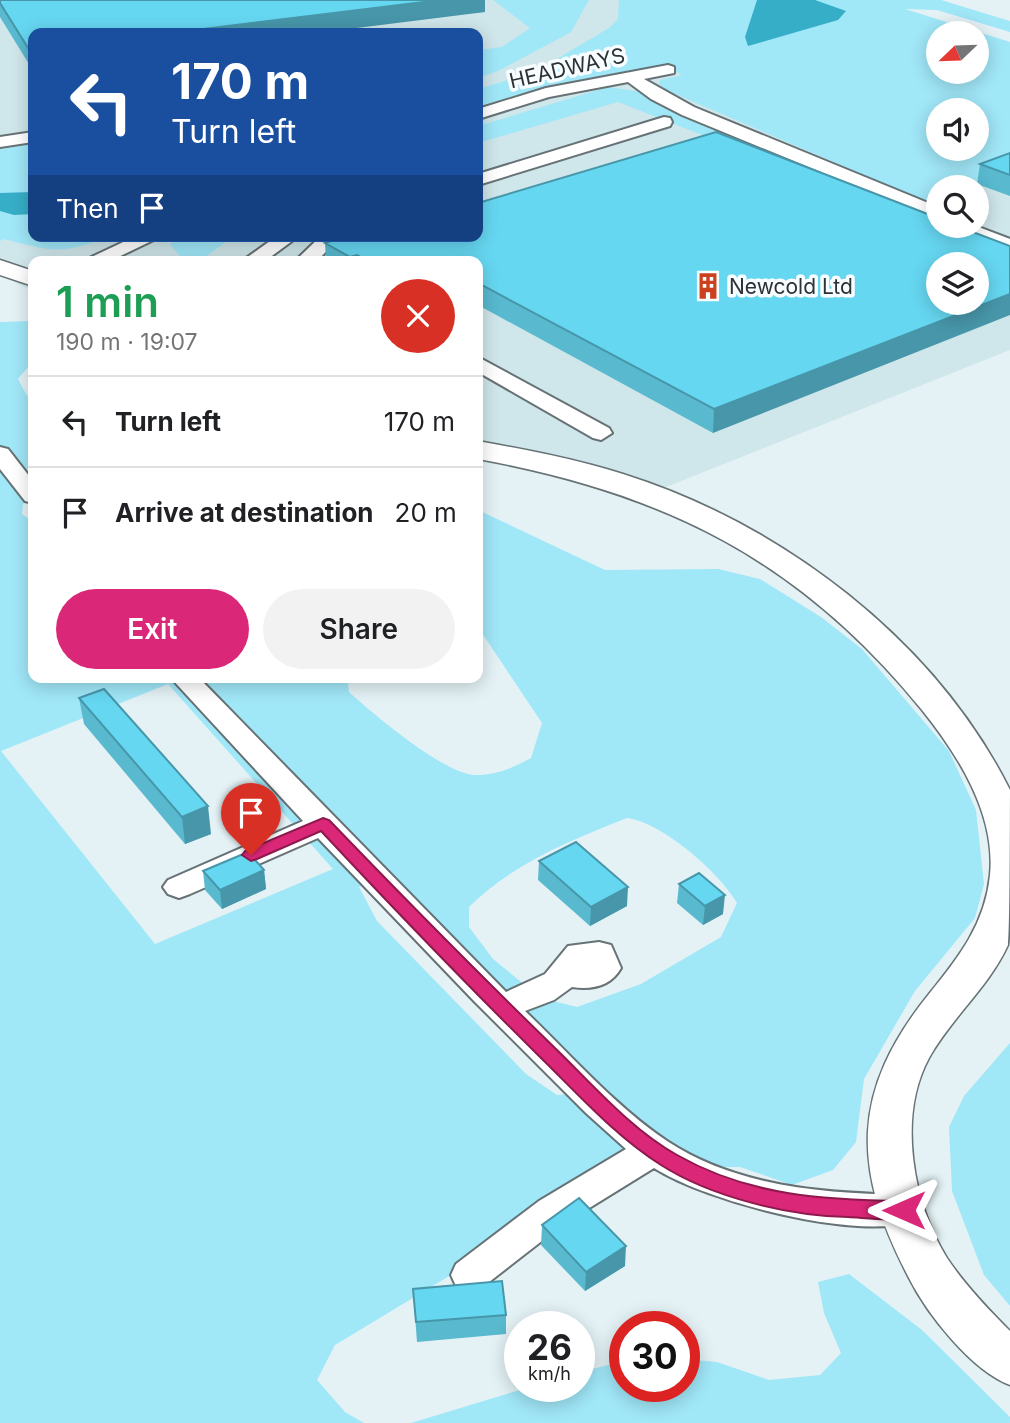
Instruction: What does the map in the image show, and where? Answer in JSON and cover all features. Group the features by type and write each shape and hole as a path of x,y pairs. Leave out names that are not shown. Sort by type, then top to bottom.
{"main road":[{"path":"0,267 28,277"},
{"path":"483,451 569,468 638,488 697,512 758,544 824,590 896,656 930,695 982,769 1001,812 1009,845 1010,873 995,933 984,957 913,1047 893,1096 889,1128 897,1185 904,1210 930,1271 967,1320 1010,1363"}],"street":[{"name":"HEADWAYS","path":"483,112 546,93 668,71"},
{"path":"629,76 657,96 688,111 926,209"},
{"path":"483,178 664,122"},
{"path":"0,142 28,138"},
{"path":"989,230 1010,238"},
{"path":"989,237 1010,246"},
{"path":"105,256 138,242"},
{"path":"260,256 281,242"},
{"path":"310,256 326,242"},
{"path":"125,248 146,256"},
{"path":"483,366 601,433"},
{"path":"0,454 28,490"},
{"path":"189,683 501,1007 586,1090 654,1150 695,1174 761,1196 823,1208 904,1210"},
{"path":"179,887 323,824"},
{"path":"501,1007 552,986 565,974"},
{"path":"470,1275 552,1212 654,1150"}],"shaded area":[{"path":"0,0 872,0 941,21 926,21 926,84 989,84 989,36 1010,42 1010,350 636,499 553,474 483,461 483,256 28,256 28,289 0,275"},
{"path":"493,0 589,0 571,32 483,76 483,49 502,47 530,28"},
{"path":"619,0 941,0 1010,21 1010,32 989,26 989,21 974,21 937,10 905,9 943,21 926,21 926,84 989,84 989,35 1010,42 1010,168 989,176 926,175 926,202 666,90 659,84 660,80 682,75 664,65 552,85 483,106 483,88 535,72 609,28 618,19"},
{"path":"757,0 815,0 846,11 838,20 748,46 745,37"},
{"path":"608,87 643,92 926,214 926,223 618,102 483,142 483,124"},
{"path":"28,145 28,242 94,242 59,250 4,239 0,241 0,149"},
{"path":"28,192 28,214 14,215 0,211 0,193"},
{"path":"226,242 207,256 180,256 170,244"},
{"path":"28,321 28,367 18,379 28,396 28,501 23,504 22,514 28,518 28,683 348,683 349,692 374,714 445,765 475,775 511,768 531,758 542,723 483,634 483,512 605,570 718,569 760,579 821,617 862,649 949,751 976,810 984,884 975,918 915,991 864,1079 856,1142 833,1170 792,1185 740,1167 655,1168 595,1188 335,1345 317,1380 345,1412 364,1423 0,1423 0,322","holes":["168,684 333,869 155,944 1,751","627,818 657,829 673,839 704,864 729,891 737,903 721,937 641,984 577,1007 541,998 493,959 469,927 469,907 523,866 564,844","376,880 577,1093 557,1095 526,1074 377,921 359,887"]},
{"path":"1010,1043 1010,1306 984,1275 952,1191 949,1127 964,1096"},
{"path":"849,1274 922,1330 1010,1417 1010,1423 411,1423 504,1395 504,1402 595,1402 595,1368 609,1365 609,1402 700,1402 700,1360 717,1362 769,1380 820,1375 841,1353 824,1313 818,1282"}],"building":[{"path":"0,0 440,0 212,28 28,28 28,48"},
{"name":"Newcold Ltd","path":"716,132 926,213 926,238 989,238 1010,246 1010,294 989,302 989,252 926,252 926,315 956,315 714,409 483,286 483,256 348,256 325,243 483,242 483,202"},
{"path":"1010,153 1010,175 980,164"},
{"path":"104,689 208,806 182,817 79,698"},
{"path":"576,842 628,887 591,907 539,861"},
{"path":"248,852 264,870 220,890 203,871"},
{"path":"699,873 725,895 705,906 679,884"},
{"path":"579,1198 626,1246 586,1272 542,1225"},
{"path":"502,1281 506,1311 504,1315 416,1322 413,1289"}],"place":[{"name":"Newcold Ltd","path":"708,286"}],"route":[{"path":"251,855 323,824 458,965 586,1090 632,1132 669,1160 729,1187 795,1204 823,1208 904,1210"}]}
